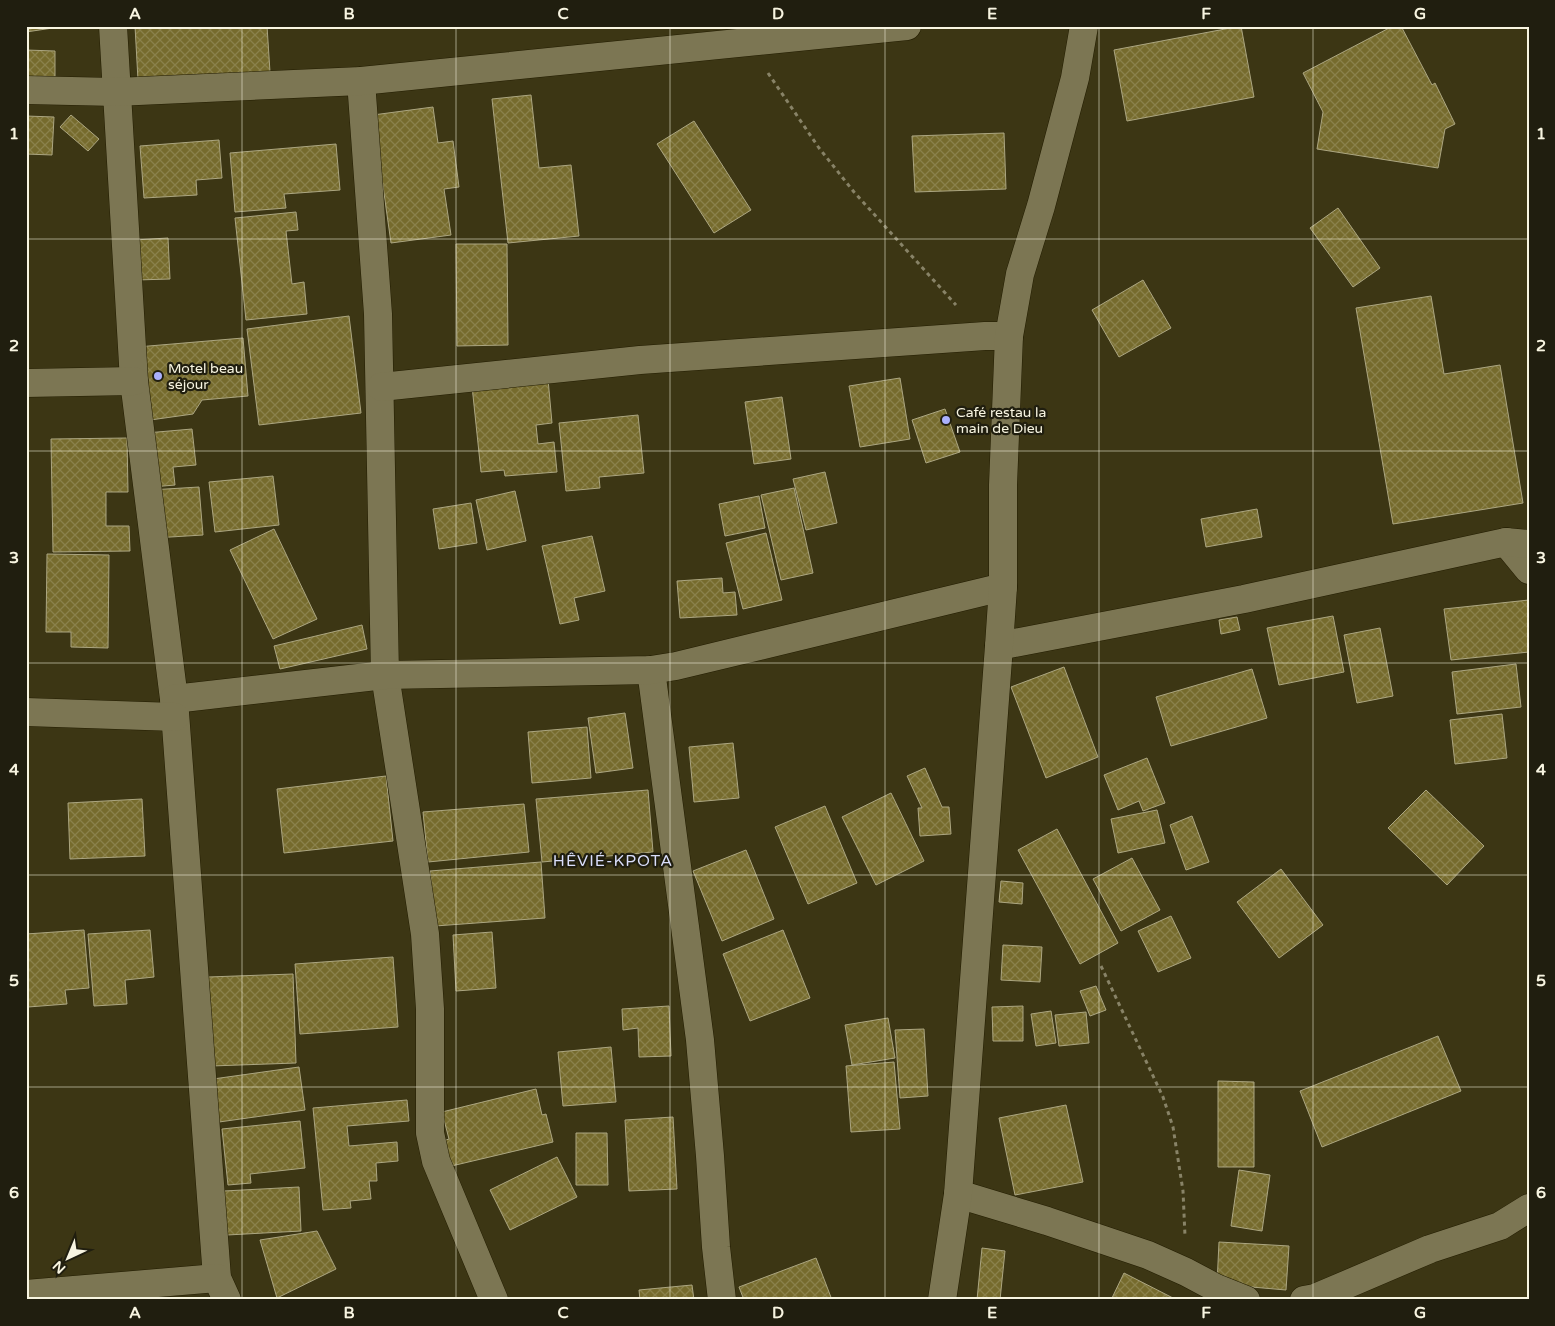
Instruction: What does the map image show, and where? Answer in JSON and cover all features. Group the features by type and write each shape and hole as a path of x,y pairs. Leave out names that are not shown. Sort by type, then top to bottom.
{"street":[{"path":"26,1294 222,1289 174,708 134,381 113,26"},
{"path":"26,90 116,92 360,80 748,41 793,32 907,26"},
{"path":"942,1300 958,1194 1003,587 1003,485 997,336 1020,274 1041,206 1075,78 1084,26"},
{"path":"360,80 377,295 381,387 385,675 425,934 430,1009 430,1133 436,1161 494,1300"},
{"path":"381,387 640,360 997,336"},
{"path":"26,383 134,381"},
{"path":"999,646 1244,599 1518,543 1529,570"},
{"path":"26,712 174,708 385,675 651,670 676,666 1003,587"},
{"path":"651,670 700,1040 716,1247 722,1300"},
{"path":"958,1194 1148,1255 1216,1288 1246,1300"},
{"path":"1304,1300 1315,1298 1430,1249 1500,1226 1529,1208"}],"path":[{"path":"748,41 819,148 854,192 997,336"},
{"path":"1101,966 1163,1097 1172,1127 1183,1191 1186,1272"}],"building":[{"path":"26,26 66,26 26,32"},
{"path":"135,26 267,26 270,72 138,80"},
{"path":"1241,26 1254,97 1127,121 1114,50"},
{"path":"1393,26 1401,26 1432,85 1435,83 1455,124 1445,129 1438,168 1317,149 1323,112 1303,73"},
{"path":"26,50 55,51 55,79 26,79"},
{"path":"531,95 539,168 571,165 579,236 508,243 492,99"},
{"path":"433,107 438,143 453,141 459,187 444,189 451,235 391,243 373,115"},
{"path":"71,115 99,139 88,151 60,127"},
{"path":"26,116 54,117 52,155 26,154"},
{"path":"694,121 751,210 714,233 657,144"},
{"path":"1004,133 1006,189 915,192 912,136"},
{"path":"219,140 222,178 196,180 197,195 144,198 140,146"},
{"path":"336,144 340,190 284,194 286,208 235,212 230,153"},
{"path":"1338,208 1380,268 1353,287 1310,228"},
{"path":"296,212 298,230 286,231 292,284 304,282 307,314 246,320 235,218"},
{"path":"168,238 170,279 136,280 134,240"},
{"path":"456,244 507,244 508,345 457,346"},
{"path":"1143,280 1171,328 1119,357 1092,310"},
{"path":"1431,296 1444,374 1500,365 1523,503 1393,524 1356,308"},
{"path":"349,316 361,413 259,425 247,329"},
{"path":"243,338 248,396 202,400 193,414 143,421 137,347"},
{"path":"900,378 910,439 860,447 849,386"},
{"path":"548,379 552,423 536,425 538,444 554,442 557,472 505,476 504,470 481,472 472,386"},
{"path":"782,397 791,459 754,464 745,402"},
{"path":"945,409 960,452 926,463 912,420"},
{"path":"638,415 644,473 599,477 600,488 566,491 559,423"},
{"path":"192,429 196,465 173,467 175,485 152,487 146,433"},
{"path":"127,438 128,492 106,492 106,526 129,526 130,551 53,552 51,439"},
{"path":"825,472 837,523 806,530 793,479"},
{"path":"273,476 279,525 215,532 209,482"},
{"path":"199,487 203,535 154,538 150,490"},
{"path":"794,488 813,573 781,580 761,495"},
{"path":"515,491 526,541 487,550 476,500"},
{"path":"759,496 765,528 725,536 719,504"},
{"path":"471,503 477,543 439,549 433,509"},
{"path":"1257,509 1262,537 1206,547 1201,519"},
{"path":"274,529 317,619 273,639 230,550"},
{"path":"766,533 782,600 743,609 726,543"},
{"path":"592,536 605,591 574,598 579,620 560,624 542,546"},
{"path":"47,554 109,555 108,648 71,647 71,632 46,632"},
{"path":"722,578 723,593 735,592 737,615 680,618 677,581"},
{"path":"1529,600 1529,652 1451,660 1444,609"},
{"path":"1333,616 1344,672 1279,685 1267,628"},
{"path":"1237,617 1240,630 1221,634 1219,620"},
{"path":"362,625 367,649 280,669 274,646"},
{"path":"1380,628 1393,696 1357,703 1344,635"},
{"path":"1516,664 1521,707 1457,714 1452,672"},
{"path":"1064,667 1098,757 1046,778 1011,687"},
{"path":"1252,669 1267,718 1171,746 1156,697"},
{"path":"625,713 633,768 596,773 588,718"},
{"path":"1502,714 1507,758 1455,764 1450,720"},
{"path":"587,727 591,778 532,783 528,732"},
{"path":"733,743 739,798 694,802 689,747"},
{"path":"1147,758 1165,803 1143,811 1139,801 1118,810 1104,775"},
{"path":"925,768 942,807 949,807 951,834 920,836 918,808 922,808 907,776"},
{"path":"386,776 393,841 284,853 277,789"},
{"path":"648,790 653,852 542,862 536,799"},
{"path":"1426,790 1484,846 1447,885 1388,828"},
{"path":"891,793 924,861 876,885 842,817"},
{"path":"142,799 145,856 70,859 68,803"},
{"path":"524,804 529,852 428,862 423,812"},
{"path":"825,806 857,883 808,904 775,827"},
{"path":"1157,810 1165,843 1118,853 1111,819"},
{"path":"1192,816 1209,862 1186,870 1170,825"},
{"path":"1057,829 1118,943 1080,964 1018,850"},
{"path":"746,850 774,919 722,941 693,871"},
{"path":"1132,858 1160,910 1121,931 1093,879"},
{"path":"541,862 545,918 435,926 430,871"},
{"path":"1281,869 1323,925 1279,958 1237,902"},
{"path":"1001,881 1023,883 1022,904 999,902"},
{"path":"1171,916 1191,958 1158,972 1138,931"},
{"path":"84,930 89,988 65,990 67,1004 28,1007 26,934"},
{"path":"150,930 154,977 125,980 127,1004 94,1006 88,934"},
{"path":"783,930 810,998 750,1021 723,954"},
{"path":"492,932 496,988 456,991 453,935"},
{"path":"1003,945 1042,947 1040,982 1001,980"},
{"path":"393,957 398,1027 300,1034 295,964"},
{"path":"293,974 296,1063 211,1066 208,977"},
{"path":"1096,986 1106,1010 1090,1016 1080,991"},
{"path":"669,1006 671,1056 639,1057 638,1028 623,1030 622,1009"},
{"path":"1023,1006 1023,1041 993,1041 992,1007"},
{"path":"1051,1011 1056,1043 1036,1046 1031,1014"},
{"path":"1086,1012 1089,1043 1059,1046 1055,1015"},
{"path":"888,1018 895,1058 852,1065 845,1025"},
{"path":"924,1029 928,1096 900,1098 895,1030"},
{"path":"1438,1036 1461,1091 1322,1147 1300,1091"},
{"path":"611,1047 616,1102 563,1106 558,1052"},
{"path":"894,1062 900,1129 851,1132 846,1066"},
{"path":"299,1067 305,1110 219,1122 213,1079"},
{"path":"1218,1081 1254,1082 1254,1167 1218,1167"},
{"path":"536,1089 542,1115 546,1114 553,1142 443,1168 437,1143 449,1139 442,1112"},
{"path":"407,1100 409,1121 347,1126 349,1146 397,1142 398,1161 376,1163 377,1181 369,1181 371,1199 350,1201 351,1208 323,1210 313,1108"},
{"path":"1066,1105 1083,1182 1015,1195 999,1118"},
{"path":"673,1117 677,1189 629,1191 625,1120"},
{"path":"300,1121 305,1168 250,1174 251,1183 228,1185 222,1129"},
{"path":"576,1133 607,1133 608,1185 576,1185"},
{"path":"557,1157 577,1197 510,1230 490,1190"},
{"path":"1239,1170 1270,1175 1262,1231 1231,1226"},
{"path":"299,1187 301,1231 227,1235 224,1191"},
{"path":"317,1231 336,1269 277,1298 260,1240"},
{"path":"1219,1242 1289,1246 1286,1290 1217,1284"},
{"path":"982,1248 1005,1251 1000,1300 977,1300"},
{"path":"816,1258 832,1300 744,1300 739,1287"},
{"path":"1124,1273 1173,1298 1172,1300 1111,1300"},
{"path":"692,1285 694,1300 640,1300 639,1290"}],"place":[{"name":"Motel beau séjour","path":"158,376"},
{"name":"Café restau la main de Dieu","path":"946,420"}],"district":[{"name":"HÊVIÉ-KPOTA","path":"613,861"}]}
